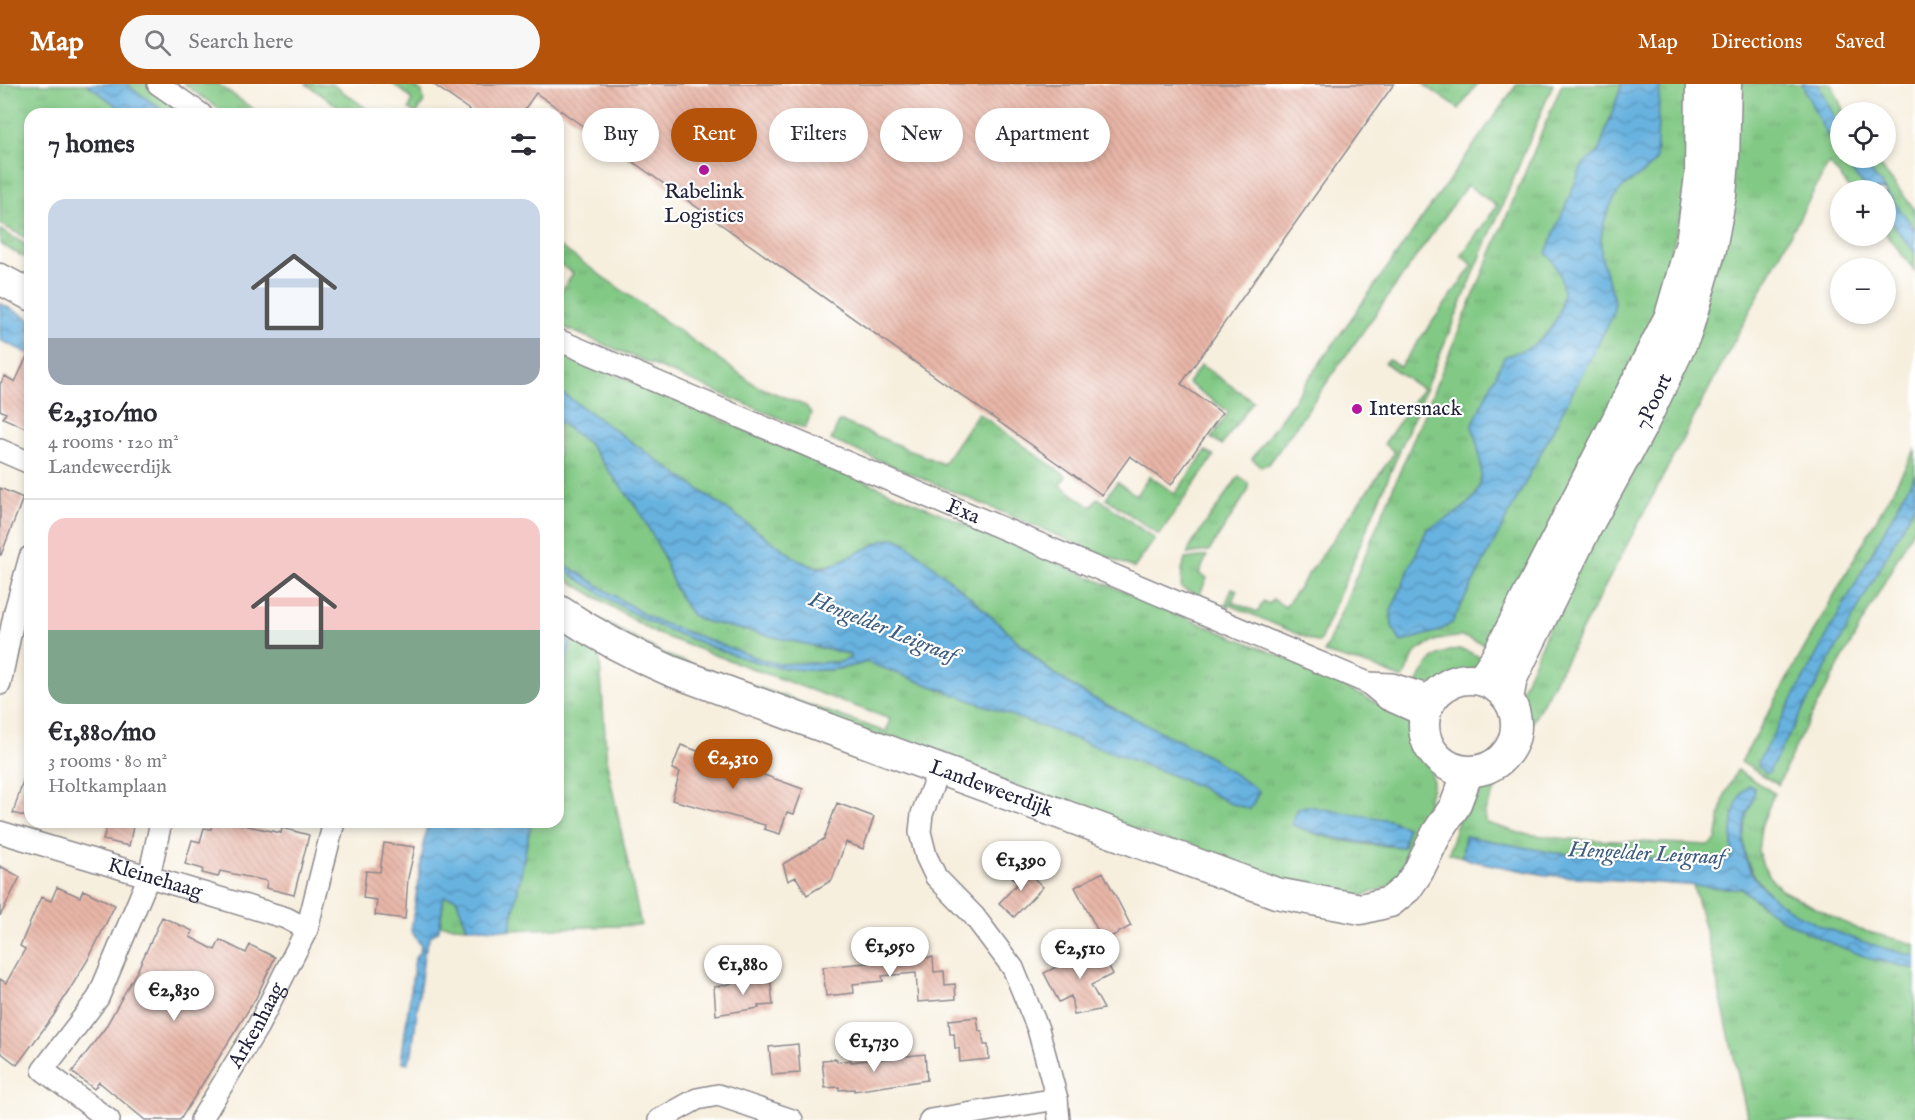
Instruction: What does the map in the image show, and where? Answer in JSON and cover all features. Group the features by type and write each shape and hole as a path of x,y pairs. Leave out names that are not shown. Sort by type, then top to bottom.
{"street":[{"path":"158,84 192,108"},
{"name":"7Poort","path":"1481,680 1496,658 1670,316 1691,243 1700,176 1701,84"},
{"name":"7Poort","path":"1508,699 1512,678 1585,530 1643,424 1686,334 1711,249 1721,195 1726,84"},
{"path":"0,279 24,292"},
{"name":"Exa","path":"564,343 1368,683 1392,684 1429,706"},
{"path":"0,450 24,460"},
{"path":"0,684 24,579"},
{"name":"Landeweerdijk","path":"564,614 639,658 1276,893 1361,909 1390,902 1407,888 1418,872 1437,833 1437,801 1458,769"},
{"path":"1463,680 1481,680 1500,690 1508,699 1515,714 1516,731 1511,747 1500,760 1485,769 1458,769 1436,757 1428,745 1424,730 1429,706 1446,685 1463,680"},
{"path":"939,769 922,813 920,832 926,856 936,877 974,916 1014,968 1038,1029 1057,1099 1059,1120"},
{"path":"109,1120 43,1070 98,998 149,876 160,828"},
{"name":"Arkenhaag","path":"201,1120 258,1026 308,929 333,828"},
{"name":"Kleinehaag","path":"0,832 286,918 308,929"},
{"path":"659,1120 697,1099 718,1095 792,1120"},
{"path":"930,1120 1057,1099"}],"green space":[{"path":"0,84 87,84 120,108 24,108 24,237 0,224"},
{"path":"126,84 145,84 179,108 160,108"},
{"path":"184,84 218,84 252,108 218,108"},
{"path":"306,84 332,84 366,108 340,108"},
{"path":"393,84 410,84 422,92 424,102 420,108 409,108 412,101"},
{"path":"1423,84 1477,84 1459,109"},
{"path":"1517,84 1553,84 1319,643 1230,605 1229,608 1225,606 1232,588 1237,590 1232,602 1258,612 1263,601 1269,604 1273,599 1285,607 1395,452 1384,444 1422,389 1385,363 1388,359 1400,367 1473,265 1461,256 1497,206 1467,185 1269,464 1261,466 1252,459"},
{"path":"1562,84 1698,84 1686,198 1656,306 1649,341 1492,647 1462,636 1437,640 1415,653 1403,679 1374,667 1324,653"},
{"path":"1730,84 1832,84 1840,102 1830,102 1830,164 1492,796 1486,810 1485,820 1487,823 1519,833 1568,839 1709,845 1716,840 1724,797 1737,770 1774,793 1761,827 1758,851 1763,866 1773,881 1783,891 1857,929 1915,944 1915,1120 1748,1120 1709,945 1693,885 1742,889 1762,906 1775,900 1752,872 1744,851 1744,828 1754,788 1749,786 1739,799 1732,829 1733,857 1729,860 1706,862 1554,853 1465,836 1462,857 1449,853 1459,816 1471,791 1479,780 1511,759 1516,751 1521,735 1517,701 1582,550"},
{"path":"1833,168 1882,168 1891,180 1843,180"},
{"path":"1896,186 1915,210 1915,271 1895,246"},
{"path":"0,230 24,244 24,257 0,244"},
{"path":"564,249 757,386 806,406 811,413 805,429 564,328 564,287 573,273 564,267"},
{"path":"564,353 1167,610 1293,661 1407,718 1429,759 1433,782 1415,855 1397,883 1357,898 1299,888 660,658 564,603 564,597 597,618 666,655 886,732 890,719 655,633 564,578 564,570 652,623 740,657 760,663 803,670 846,668 867,662 1162,771 1230,803 1250,809 1259,792 1205,754 1083,693 1048,669 970,597 839,562 820,566 800,561 564,394","holes":["1297,812 1389,820 1407,827 1404,847 1347,841 1319,835 1293,825"]},
{"path":"1201,365 1253,401 1222,445 1211,438 1229,412 1188,383"},
{"path":"978,413 1066,476 1060,485 1091,507 1098,498 1155,539 1134,568 831,440 841,421 943,464"},
{"path":"564,425 588,443 638,509 661,551 675,588 692,615 704,621 845,653 850,655 850,658 842,662 779,664 659,622 564,564"},
{"path":"1915,450 1915,526 1801,735 1778,785 1741,762"},
{"path":"1206,451 1214,456 1159,535 1106,498 1117,482 1136,495 1150,476 1175,494"},
{"path":"1239,476 1248,483 1248,491 1209,551 1187,554 1194,540"},
{"path":"1207,556 1199,574 1207,578 1199,596 1181,588 1185,559"},
{"path":"564,624 599,647 607,764 641,925 510,930 530,828 564,828 564,671 571,642 564,637"},
{"path":"1459,649 1486,660 1454,679 1435,684 1417,684 1432,659 1443,653"},
{"path":"444,896 456,898 467,927 440,925"}],"water":[{"path":"87,84 126,84 160,108 120,108"},
{"path":"1622,84 1660,84 1656,160 1618,193 1608,211 1602,231 1602,259 1612,293 1614,313 1452,623 1439,631 1401,642 1392,626 1391,611 1427,529 1461,510 1478,490 1481,464 1472,426 1504,357 1527,349 1539,341 1555,321 1560,310 1562,287 1560,275 1546,253 1583,164 1598,153"},
{"path":"1802,84 1818,84 1830,108 1830,139"},
{"path":"1850,168 1868,168 1877,180 1858,180"},
{"path":"1896,205 1915,229 1915,253 1896,228"},
{"path":"0,303 24,316 24,351 0,340"},
{"name":"Hengelder Leigraaf","path":"564,394 800,561 814,567 828,567 884,540 894,538 903,541 970,597 1048,670 1083,693 1205,754 1259,791 1250,809 1229,803 1202,788 1162,771 867,662 824,670 803,670 761,663 669,631 640,617 564,570 564,564 659,622 763,660 779,664 841,662 850,658 850,655 845,653 704,621 692,615 675,588 661,551 638,509 588,443 564,425"},
{"path":"1915,474 1915,504 1769,772 1766,773 1759,767 1758,762"},
{"path":"564,637 571,642 564,671"},
{"path":"1749,786 1754,788 1754,795 1745,823 1744,851 1752,873 1767,892 1788,908 1813,922 1868,943 1915,956 1915,969 1871,959 1819,938 1778,917 1742,889 1546,875 1462,857 1465,836 1554,853 1706,862 1728,860 1733,857 1732,829 1735,809 1738,800"},
{"path":"1306,806 1389,820 1407,827 1403,847 1334,837 1293,825 1296,809"},
{"path":"426,828 530,828 510,930 467,927 456,898 444,896 439,930 430,937 424,954 412,1053 408,1063 403,1062 402,1055 415,958 421,945 411,931"}],"building":[{"path":"433,84 1394,84 1181,384 1222,413 1171,485 1130,456 1102,495 633,162 659,162 659,108 582,108 582,126 564,113 564,108 557,108 536,93 525,108 467,108"},
{"path":"24,363 24,427 3,418 6,413 0,410 0,384 5,376 15,382"},
{"path":"0,488 23,498 1,555 0,555"},
{"path":"681,745 803,789 794,814 787,812 780,834 764,829 765,825 672,800 680,772 672,769"},
{"path":"24,777 24,816 13,813"},
{"path":"837,803 874,817 863,849 846,842 832,880 807,895 796,877 788,881 783,864 824,839"},
{"path":"106,828 133,828 129,846 103,840"},
{"path":"204,828 258,828 281,833 282,828 309,835 294,895 266,888 267,881 220,871 218,877 202,873 203,869 185,864 192,840 200,842"},
{"path":"384,843 415,847 408,878 405,919 375,915 377,900 363,898 366,871 380,872"},
{"path":"0,866 20,877 0,916"},
{"path":"1022,867 1043,887 1014,917 999,903 1018,883 1012,877"},
{"path":"1103,872 1131,926 1103,941 1075,887"},
{"path":"57,887 80,897 83,890 115,905 89,958 54,1015 17,1065 0,1052 0,979 6,983 25,949 20,946 41,897 51,901"},
{"path":"162,917 193,931 190,937 215,950 220,940 246,953 250,945 275,957 256,998 180,1120 145,1120 99,1082 94,1089 72,1072 105,1028 138,969"},
{"path":"1098,946 1113,974 1091,985 1104,1009 1074,1015 1071,996 1059,1002 1044,973"},
{"path":"933,957 934,972 944,971 945,985 955,984 956,999 918,1002 916,973 882,976 883,981 853,984 854,993 826,996 823,967"},
{"path":"770,976 773,1005 716,1015 714,987"},
{"path":"977,1017 984,1045 988,1045 989,1059 960,1062 959,1048 955,1048 954,1034 950,1034 949,1020"},
{"path":"798,1044 800,1073 772,1075 769,1047"},
{"path":"925,1054 927,1080 854,1091 854,1089 839,1090 839,1087 825,1088 822,1060 837,1059 837,1062 851,1060 851,1062"}],"place":[{"name":"Rabelink Logistics","path":"704,170"},
{"name":"Intersnack","path":"1357,409"}]}
